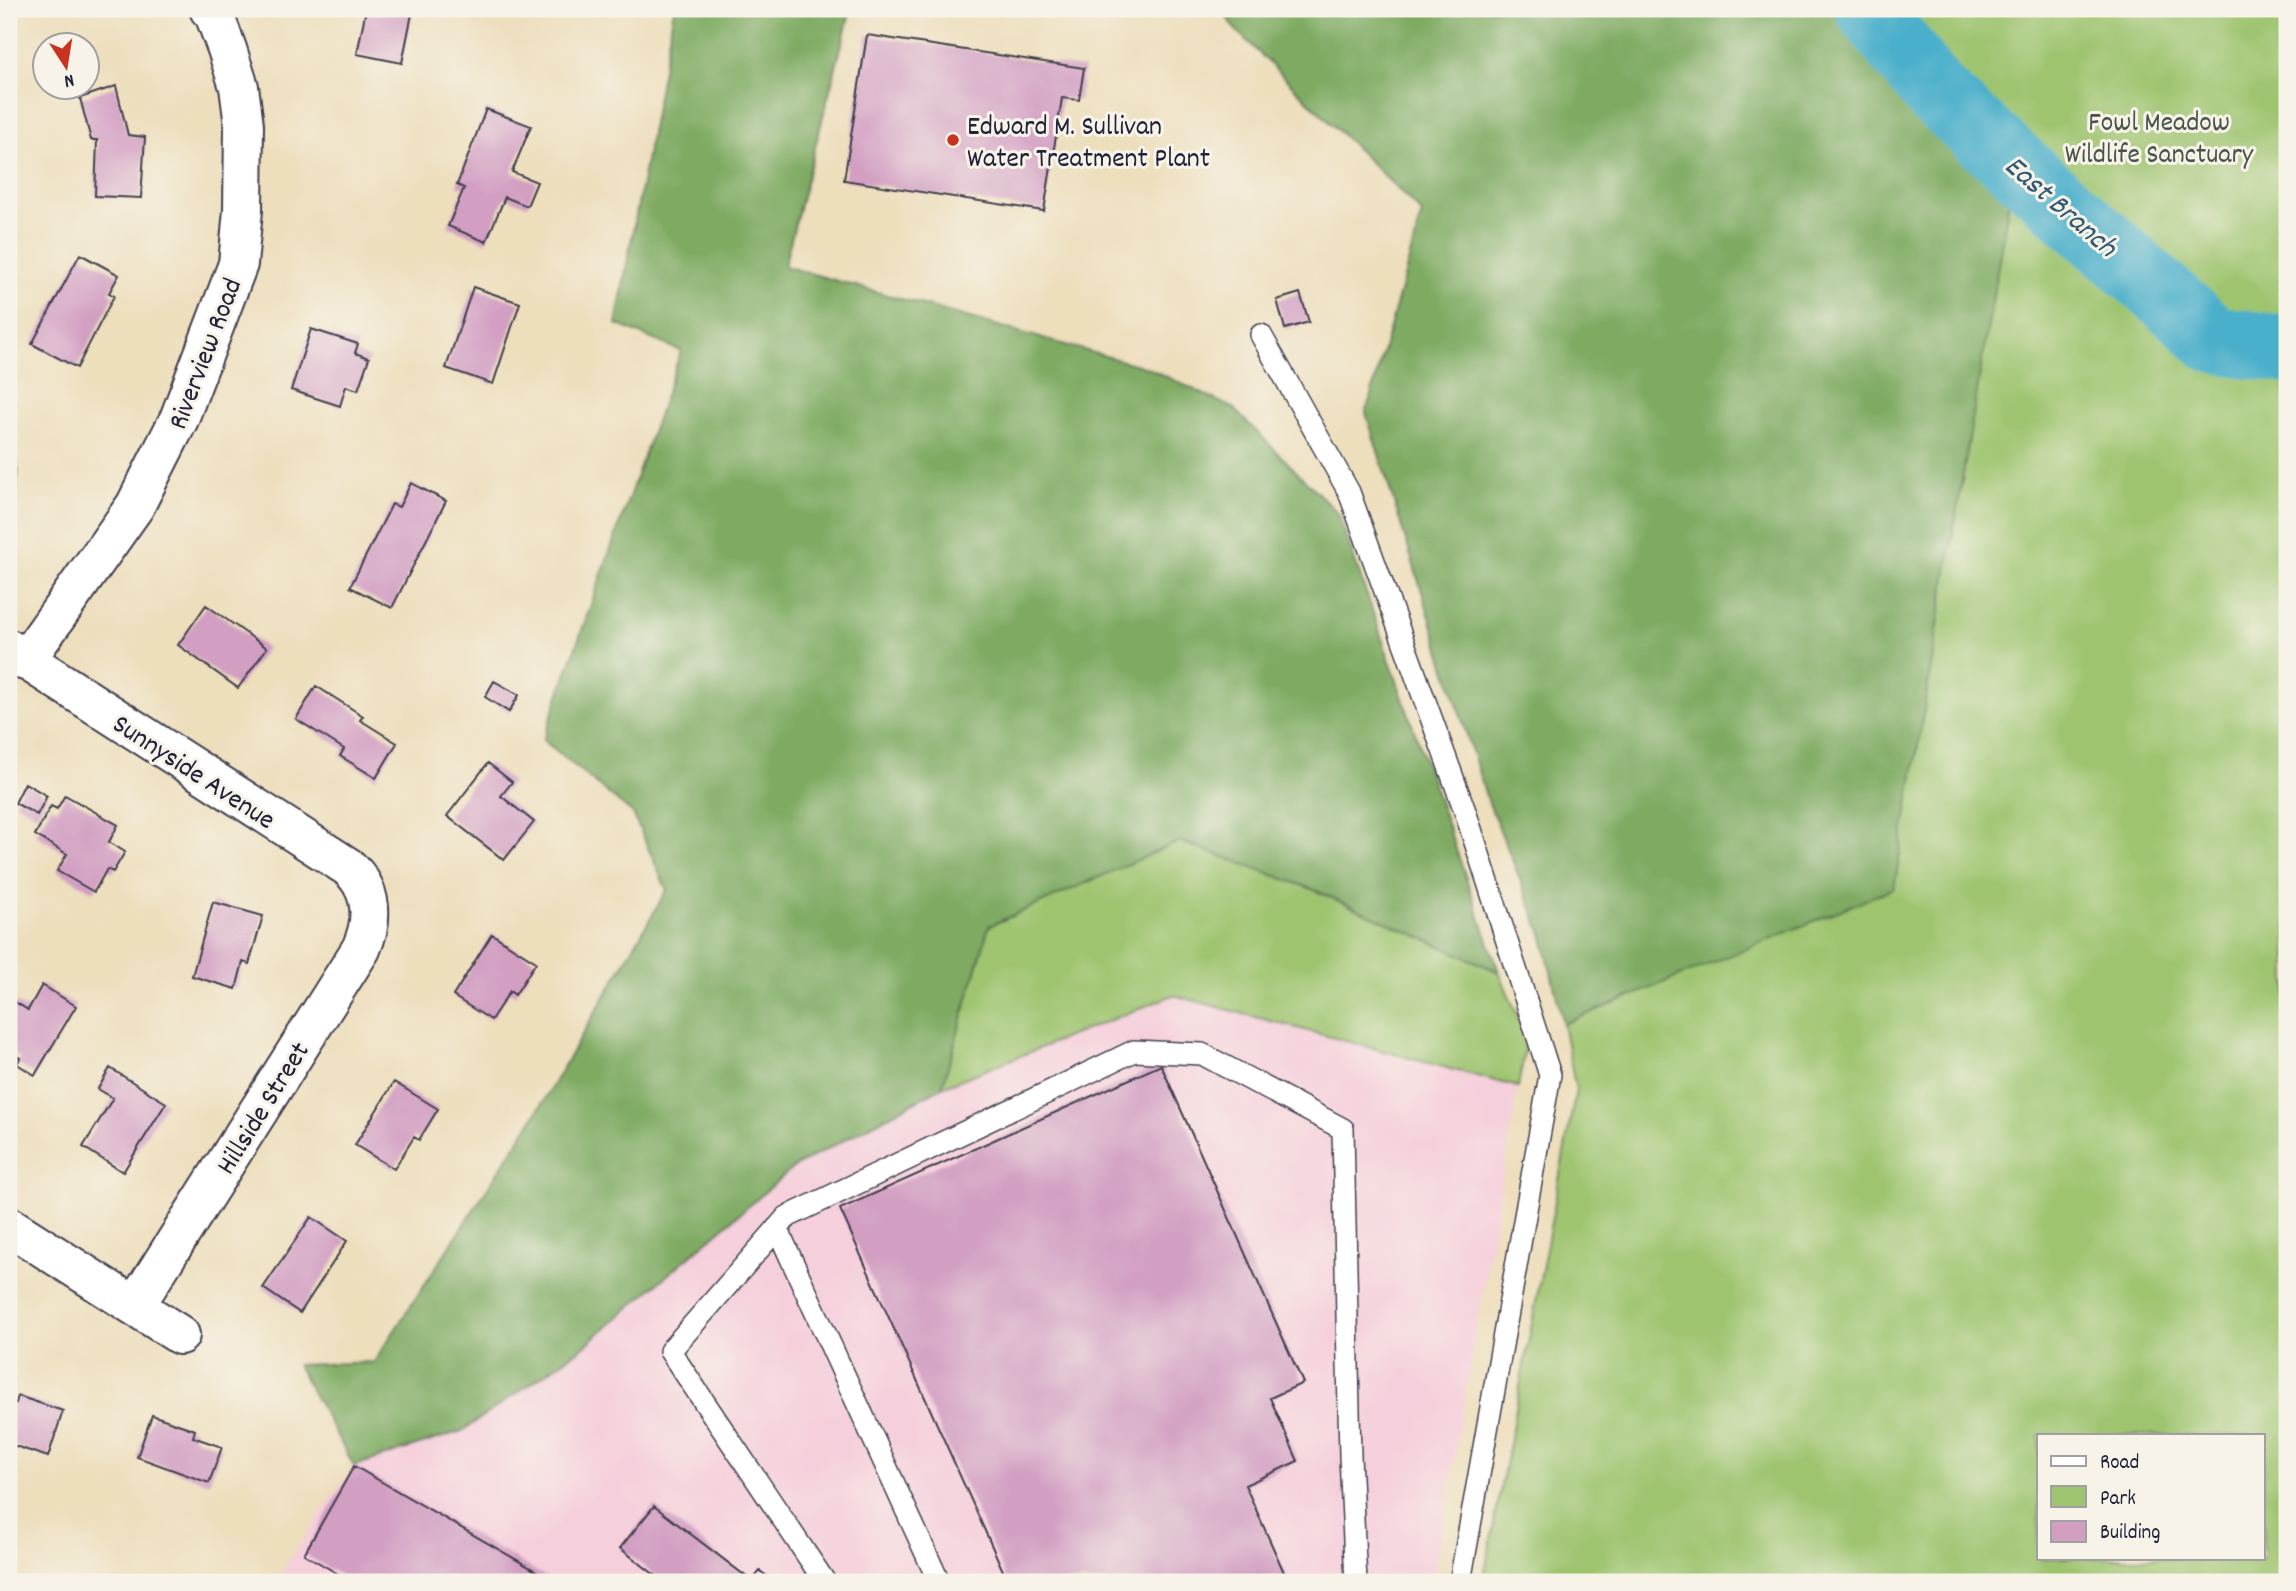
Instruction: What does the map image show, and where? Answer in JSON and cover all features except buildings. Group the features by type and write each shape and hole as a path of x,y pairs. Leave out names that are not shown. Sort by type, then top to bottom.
{"street":[{"name":"Riverview Road","path":"17,655 135,506 179,419 238,264 243,210 244,125 239,88 223,37 214,14 209,9"},
{"name":"Sunnyside Avenue","path":"17,655 348,867 361,882 369,901"},
{"name":"Hillside Street","path":"135,1306 360,949 368,934 369,901"},
{"path":"9,1226 180,1335"}],"lane":[{"path":"1261,335 1349,492 1465,811 1549,1075 1460,1582"},
{"path":"825,1582 670,1351 787,1217 1135,1051 1202,1054 1343,1129 1350,1456 1356,1582"},
{"path":"777,1228 939,1582"}],"shaded area":[{"path":"1173,995 1518,1087 1433,1582 274,1582 354,1466 463,1431 582,1348 794,1167 942,1087"}],"green space":[{"path":"674,9 851,9 784,266 1148,368 1233,408 1338,513 1499,972 1312,889 1180,841 989,926 942,1087 794,1167 582,1348 462,1431 354,1466 297,1365 374,1362 534,1117 667,890 633,814 543,740 681,351 616,324"},
{"path":"1221,9 1841,9 1893,74 2013,175 1894,888 1563,1024 1542,933 1486,796 1366,413 1422,213 1235,29"},
{"name":"Fowl Meadow Wildlife Sanctuary","path":"1841,9 2287,9 2287,1582 1483,1582 1576,1090 1563,1024 1894,888 2013,175 1893,74"},
{"path":"1180,841 1312,889 1499,972 1527,1038 1518,1087 1173,995 942,1087 989,926"}],"waterway":[{"name":"East Branch","path":"1869,9 1937,95 2214,339 2287,350"}],"place":[{"name":"Edward M. Sullivan Water Treatment Plant","path":"953,140"}]}
